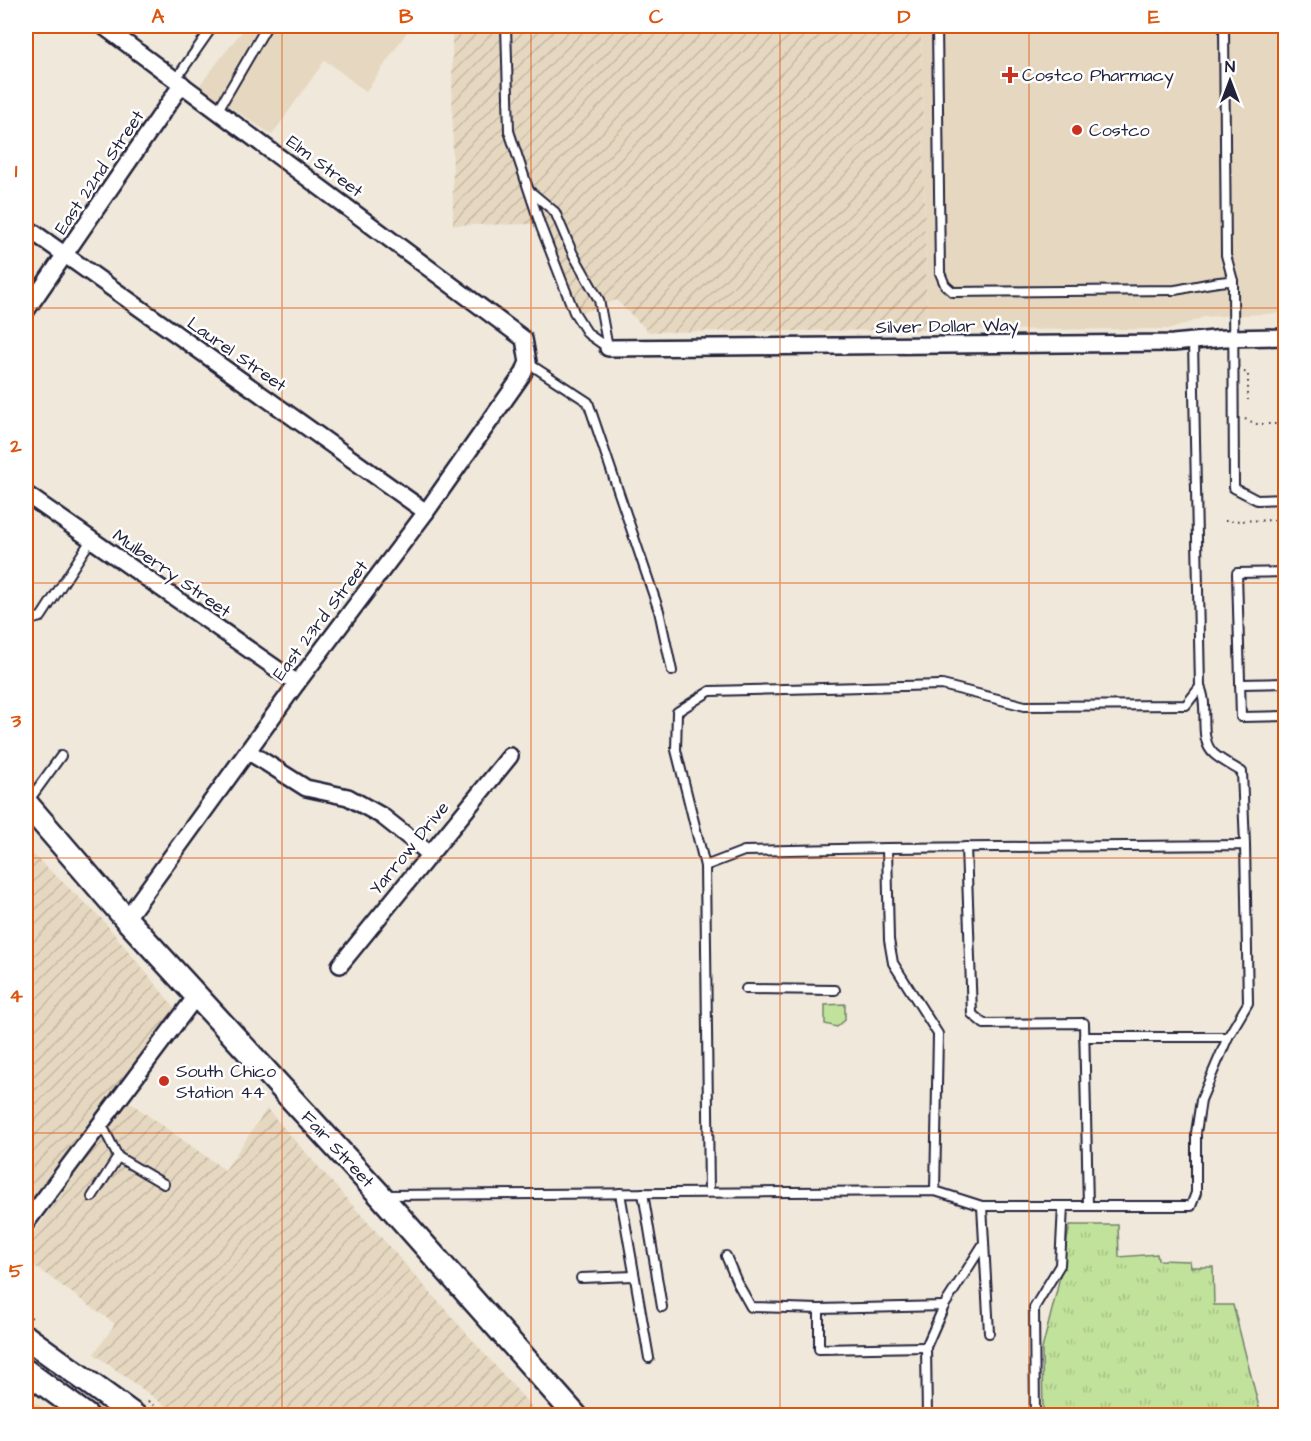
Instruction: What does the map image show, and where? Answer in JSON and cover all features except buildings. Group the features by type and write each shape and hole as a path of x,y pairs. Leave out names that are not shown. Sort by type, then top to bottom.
{"street":[{"name":"Elm Street","path":"103,26 524,339 528,363"},
{"name":"East 22nd Street","path":"26,311 65,256 179,81"},
{"name":"Laurel Street","path":"26,227 426,512"},
{"name":"Silver Dollar Way","path":"608,348 1193,341 1286,337"},
{"name":"East 23rd Street","path":"126,919 297,683 426,512 523,374 528,363"},
{"name":"Mulberry Street","path":"26,494 297,683"},
{"path":"249,752 306,788 348,797 382,816 430,854"},
{"name":"Yarrow Drive","path":"340,965 510,756"},
{"name":"Fair Street","path":"26,804 126,919 380,1195 576,1416"},
{"path":"26,1223 197,995"},
{"path":"26,1337 135,1416"},
{"path":"26,1371 84,1415"}],"lane":[{"path":"179,81 213,26"},
{"path":"218,110 267,26"},
{"path":"506,26 509,131 541,227 574,312 588,334 608,348"},
{"path":"937,26 940,273 945,285 953,292 1175,290 1196,287 1213,280 1233,281"},
{"path":"1224,26 1226,255 1233,281 1234,488 1257,500 1286,499"},
{"path":"530,192 555,212 573,254 599,300 608,348"},
{"path":"380,1195 935,1191 982,1206 1191,1206 1196,1193 1196,1133 1201,1100 1228,1037 1248,1003 1242,772 1214,754 1206,743 1205,698 1200,687 1193,341"},
{"path":"528,363 588,402 659,611 672,671"},
{"path":"26,615 33,619 41,617 91,540"},
{"path":"1286,572 1237,573 1241,717 1286,717"},
{"path":"1240,684 1286,683"},
{"path":"709,1192 705,866 676,750 677,712 710,691 942,684 1024,706 1186,705 1200,687"},
{"path":"26,804 61,756"},
{"path":"705,866 744,851 1245,845"},
{"path":"966,847 972,1014 984,1023 1084,1023 1088,1206"},
{"path":"887,848 889,940 893,963 938,1034 935,1191"},
{"path":"746,989 835,990"},
{"path":"1084,1037 1228,1037"},
{"path":"98,1126 105,1131 118,1157 164,1184"},
{"path":"92,1197 118,1157"},
{"path":"620,1193 649,1358"},
{"path":"642,1193 662,1307"},
{"path":"982,1206 989,1333"},
{"path":"1035,1416 1034,1308 1060,1265 1063,1206"},
{"path":"927,1416 926,1347 944,1306 984,1244"},
{"path":"726,1256 736,1282 751,1307 819,1309 944,1306"},
{"path":"580,1278 634,1276"},
{"path":"819,1309 819,1349 926,1347"}],"path":[{"path":"1243,363 1241,373 1248,373 1248,400"},
{"path":"1242,415 1247,422 1276,424"},
{"path":"1225,521 1286,520"}],"shaded area":[{"path":"246,26 411,26 366,92 325,60 272,135 199,86"},
{"path":"452,26 921,26 927,330 649,332 616,300 572,316 535,224 453,225"},
{"path":"921,26 1285,26 1285,313 1204,317 1172,329 927,330"},
{"path":"26,848 102,919 175,1008 26,1211"},
{"path":"128,1101 225,1170 267,1109 539,1415 178,1415 94,1354 115,1324 26,1260 26,1243"},
{"path":"26,1396 52,1415 26,1415"}],"green space":[{"path":"845,1004 845,1020 837,1027 825,1024 825,1005"},
{"path":"1070,1225 1118,1225 1119,1257 1157,1254 1158,1260 1190,1261 1191,1267 1213,1267 1214,1305 1233,1305 1261,1415 1043,1415 1042,1349"}],"place":[{"name":"Costco Pharmacy","path":"1010,75"},
{"name":"Costco","path":"1077,130"},
{"name":"South Chico Station 44","path":"164,1081"}]}
